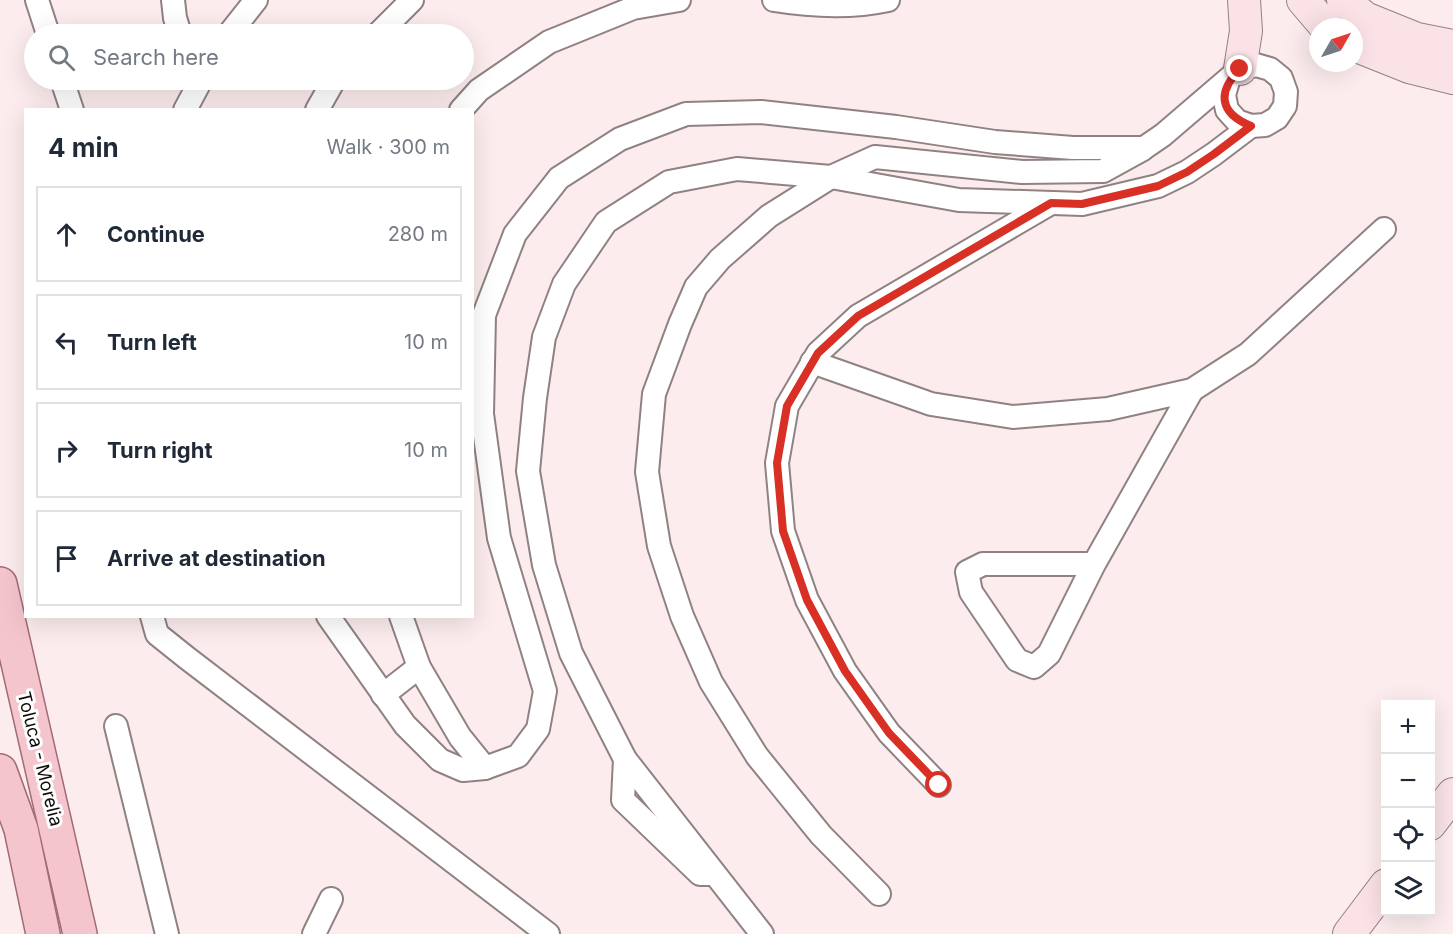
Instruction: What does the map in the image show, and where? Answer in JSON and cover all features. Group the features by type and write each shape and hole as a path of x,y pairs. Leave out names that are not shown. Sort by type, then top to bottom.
{"main road":[{"path":"1234,75 1246,31 1244,0"},
{"path":"1303,0 1318,18"},
{"path":"1343,0 1365,18 1417,39 1453,46"},
{"path":"1363,49 1409,67 1453,78"},
{"name":"Toluca - Morelia","path":"0,584 80,934"},
{"path":"0,771 21,829 43,934"},
{"path":"1435,819 1453,794"},
{"path":"0,810 28,934"},
{"path":"1349,934 1381,892"}],"street":[{"path":"37,0 45,24"},
{"path":"173,0 177,24"},
{"path":"237,24 256,0"},
{"path":"388,24 412,0"},
{"path":"463,108 479,90 549,42 633,8 679,0"},
{"path":"774,0 794,3 865,5 888,0"},
{"path":"879,894 820,835 757,756 711,682 682,616 659,546 647,472 654,394 696,287 720,259 769,216 831,177 875,157 1022,172 1103,171 1163,135 1234,75 1256,65 1270,69 1281,78 1286,92 1285,106 1277,118 1265,125 1251,126 1237,121 1227,110 1224,95 1234,75"},
{"path":"65,90 71,108"},
{"path":"186,108 194,90"},
{"path":"318,108 328,90"},
{"path":"329,618 405,725 440,760 463,770 485,768 518,756 538,729 544,692 499,538 482,414 484,315 515,234 559,178 620,139 686,114 761,112 896,127 995,142 1073,148 1144,148"},
{"path":"762,934 717,874 700,874 623,800 625,759 572,653 544,565 528,471 544,337 564,284 606,222 669,182 737,169 831,177 959,200 1082,204 1158,186 1187,172 1251,126"},
{"path":"939,785 889,733 845,671 807,600 783,531 777,463 787,406 818,353 858,316 1051,203"},
{"path":"813,362 931,404 1013,417 1108,409 1192,390 1248,354 1384,229"},
{"path":"1094,564 982,564 967,572 971,592 1017,660 1034,667 1050,654 1094,564 1192,390"},
{"path":"153,618 157,634 187,658 548,934"},
{"path":"403,618 419,667 460,737 485,768"},
{"path":"382,695 419,667"},
{"path":"116,726 167,934"},
{"path":"314,934 331,899"}],"route":[{"path":"939,785 889,733 845,671 807,600 783,531 777,463 787,406 818,353 858,316 941,266 1051,203 1082,204 1158,186 1187,172 1214,154 1251,126 1237,121 1227,110 1224,95 1228,81 1240,69"}]}
